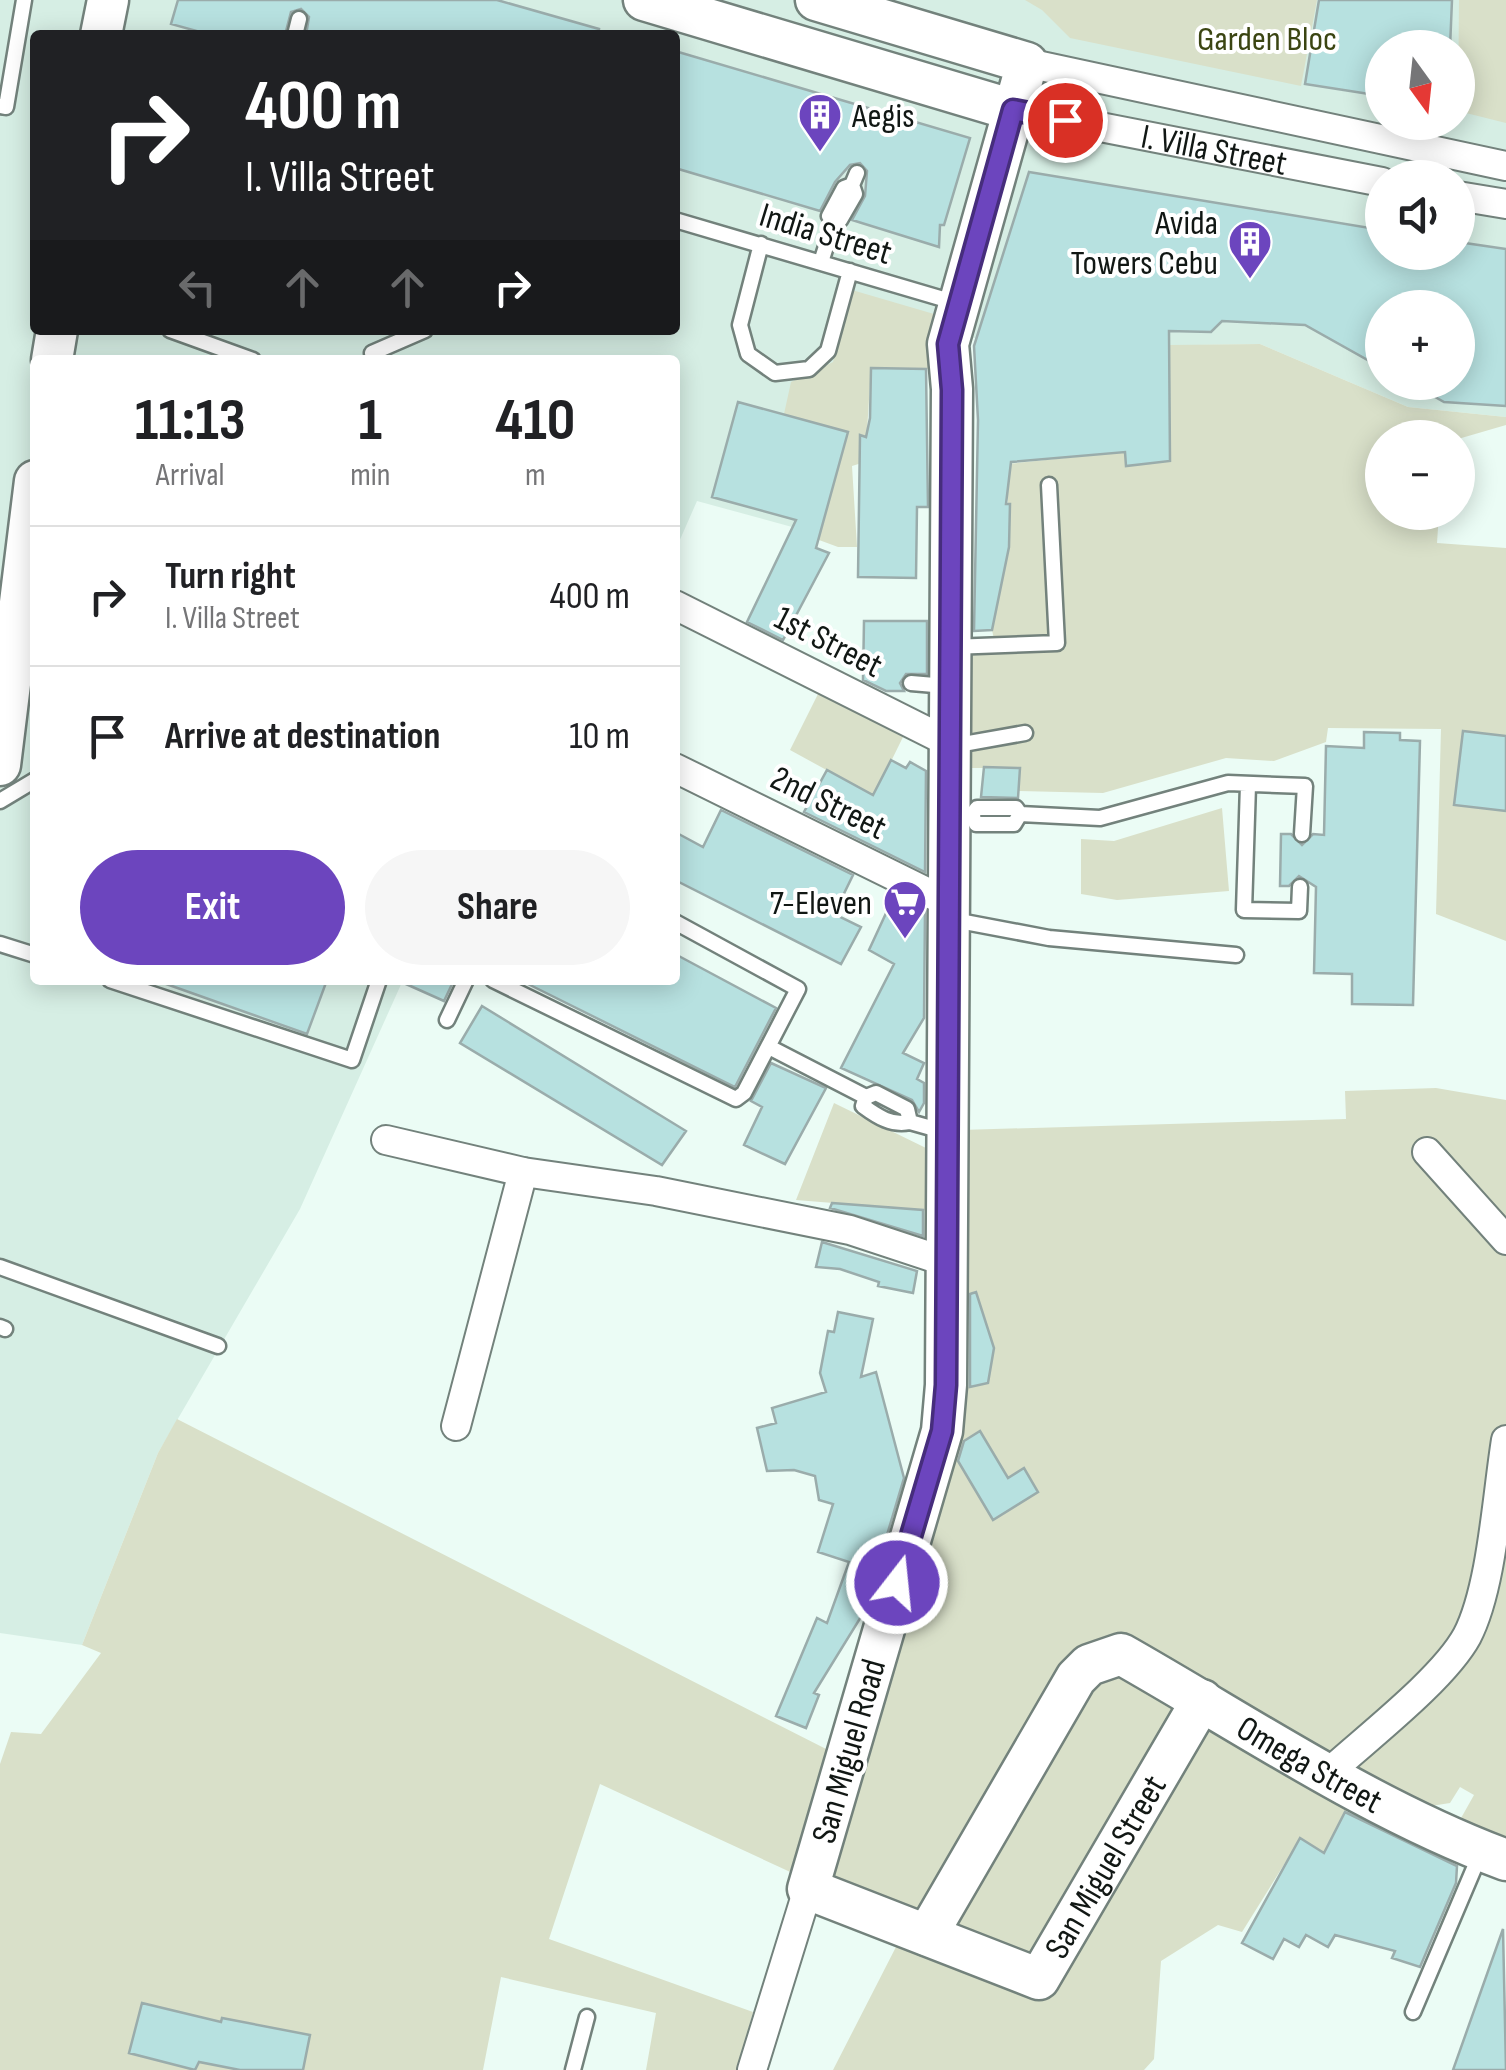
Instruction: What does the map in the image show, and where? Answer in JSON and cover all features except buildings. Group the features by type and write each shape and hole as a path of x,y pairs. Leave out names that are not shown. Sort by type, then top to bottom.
{"street":[{"path":"102,30 108,0"},
{"name":"I. Villa Street","path":"644,0 1013,110 1365,179"},
{"path":"798,0 805,48"},
{"path":"805,48 833,2"},
{"name":"I. Villa Street","path":"833,2 1028,63 1281,119 1434,160"},
{"name":"San Miguel Road","path":"752,2070 942,1431 947,1262 928,1127 961,815 938,672 952,390 948,344 1028,63"},
{"path":"1270,160 1281,119"},
{"name":"I. Villa Street","path":"1475,167 1506,166"},
{"path":"1475,199 1506,204"},
{"path":"0,765 14,679 12,556 30,498"},
{"name":"1st Street","path":"680,608 950,745"},
{"name":"2nd Street","path":"680,771 949,911"},
{"path":"386,1140 523,1172 656,1191 850,1230 947,1262"},
{"path":"1427,1152 1506,1240"},
{"path":"456,1426 523,1172"},
{"path":"1324,1776 1447,1662 1467,1636 1482,1592 1506,1440"},
{"name":"Omega Street","path":"927,1935 1076,1678 1090,1665 1121,1654 1324,1776 1494,1856"},
{"name":"San Miguel Street","path":"808,1888 1040,1979 1202,1700"}],"lane":[{"path":"0,106 6,108 24,0"},
{"path":"296,30 299,19"},
{"path":"821,262 834,222 856,194 854,179 844,188 829,216 834,222"},
{"name":"India Street","path":"680,221 959,304"},
{"path":"760,244 740,326 748,354 774,372 809,369 828,351 850,271"},
{"path":"184,335 239,355"},
{"path":"372,353 413,335"},
{"path":"938,672 1057,642 1049,485"},
{"path":"950,745 1025,733"},
{"path":"0,801 30,783"},
{"path":"961,815 976,824 1014,824 1020,814 1100,818 1228,783 1305,786 1302,834"},
{"path":"1248,785 1244,910 1298,911 1300,886"},
{"path":"949,911 1049,938 1236,955"},
{"path":"503,985 731,1100 742,1097 799,995 796,985 680,925"},
{"path":"0,944 30,953"},
{"path":"125,985 352,1060 377,985"},
{"path":"447,1020 464,985"},
{"path":"769,1047 866,1096 876,1093 907,1109 928,1127"},
{"path":"0,1267 218,1346"},
{"path":"1412,2012 1494,1856"},
{"path":"573,2070 587,2018"}],"shaded area":[{"path":"0,0 1506,0 1506,417 1408,407 1392,400 1475,400 1475,290 1365,290 1365,389 1260,344 1008,348 882,311 825,536 697,501 680,540 680,355 30,355 30,985 401,985 300,1209 158,1453 82,1645 0,1633"}],"green space":[{"name":"Garden Bloc","path":"1025,0 1317,0 1301,86 1070,38 1042,10"},
{"path":"1459,0 1506,0 1506,123 1475,115 1475,30 1459,30"},
{"path":"852,290 934,314 936,369 871,368 865,462 852,466 857,547 838,547 792,530 822,527 848,433 784,414 791,382 833,362"},
{"path":"1260,344 1365,389 1365,400 1392,400 1408,407 1506,417 1506,425 1475,434 1475,420 1365,420 1365,530 1438,530 1437,543 1506,548 1506,941 1436,914 1441,729 1328,728 1326,742 1274,761 1226,758 1103,793 1019,791 1019,768 964,768 964,655 997,653 992,630 1009,546 1007,464 1125,452 1126,465 1169,345"},
{"path":"819,692 903,737 874,796 790,750"},
{"path":"1222,808 1229,891 1117,900 1081,894 1081,839 1114,841"},
{"path":"1436,1088 1506,1100 1506,1851 1456,1827 1474,1795 1460,1787 1450,1803 1412,1809 1348,1808 1336,1829 1336,1862 1300,1839 1242,1932 1218,1925 1161,1961 1154,2059 1144,2070 833,2070 898,1943 842,1886 825,1861 959,1389 988,1382 994,1348 977,1293 954,1299 961,1130 1346,1119 1345,1091"},
{"path":"834,1103 928,1149 932,1211 796,1200"},
{"path":"177,1419 832,1752 799,1876 600,1784 549,1939 753,2012 737,2070 646,2070 656,2013 501,1977 483,2070 0,2070 0,1764 11,1732 41,1734 101,1653 82,1645 158,1453"}],"place":[{"name":"Aegis","path":"820,153"},
{"name":"Avida Towers Cebu","path":"1250,280"},
{"name":"7-Eleven","path":"905,940"}],"route":[{"path":"897,1583 942,1431 946,1385 952,390 948,344 1013,110 1065,120"}]}
